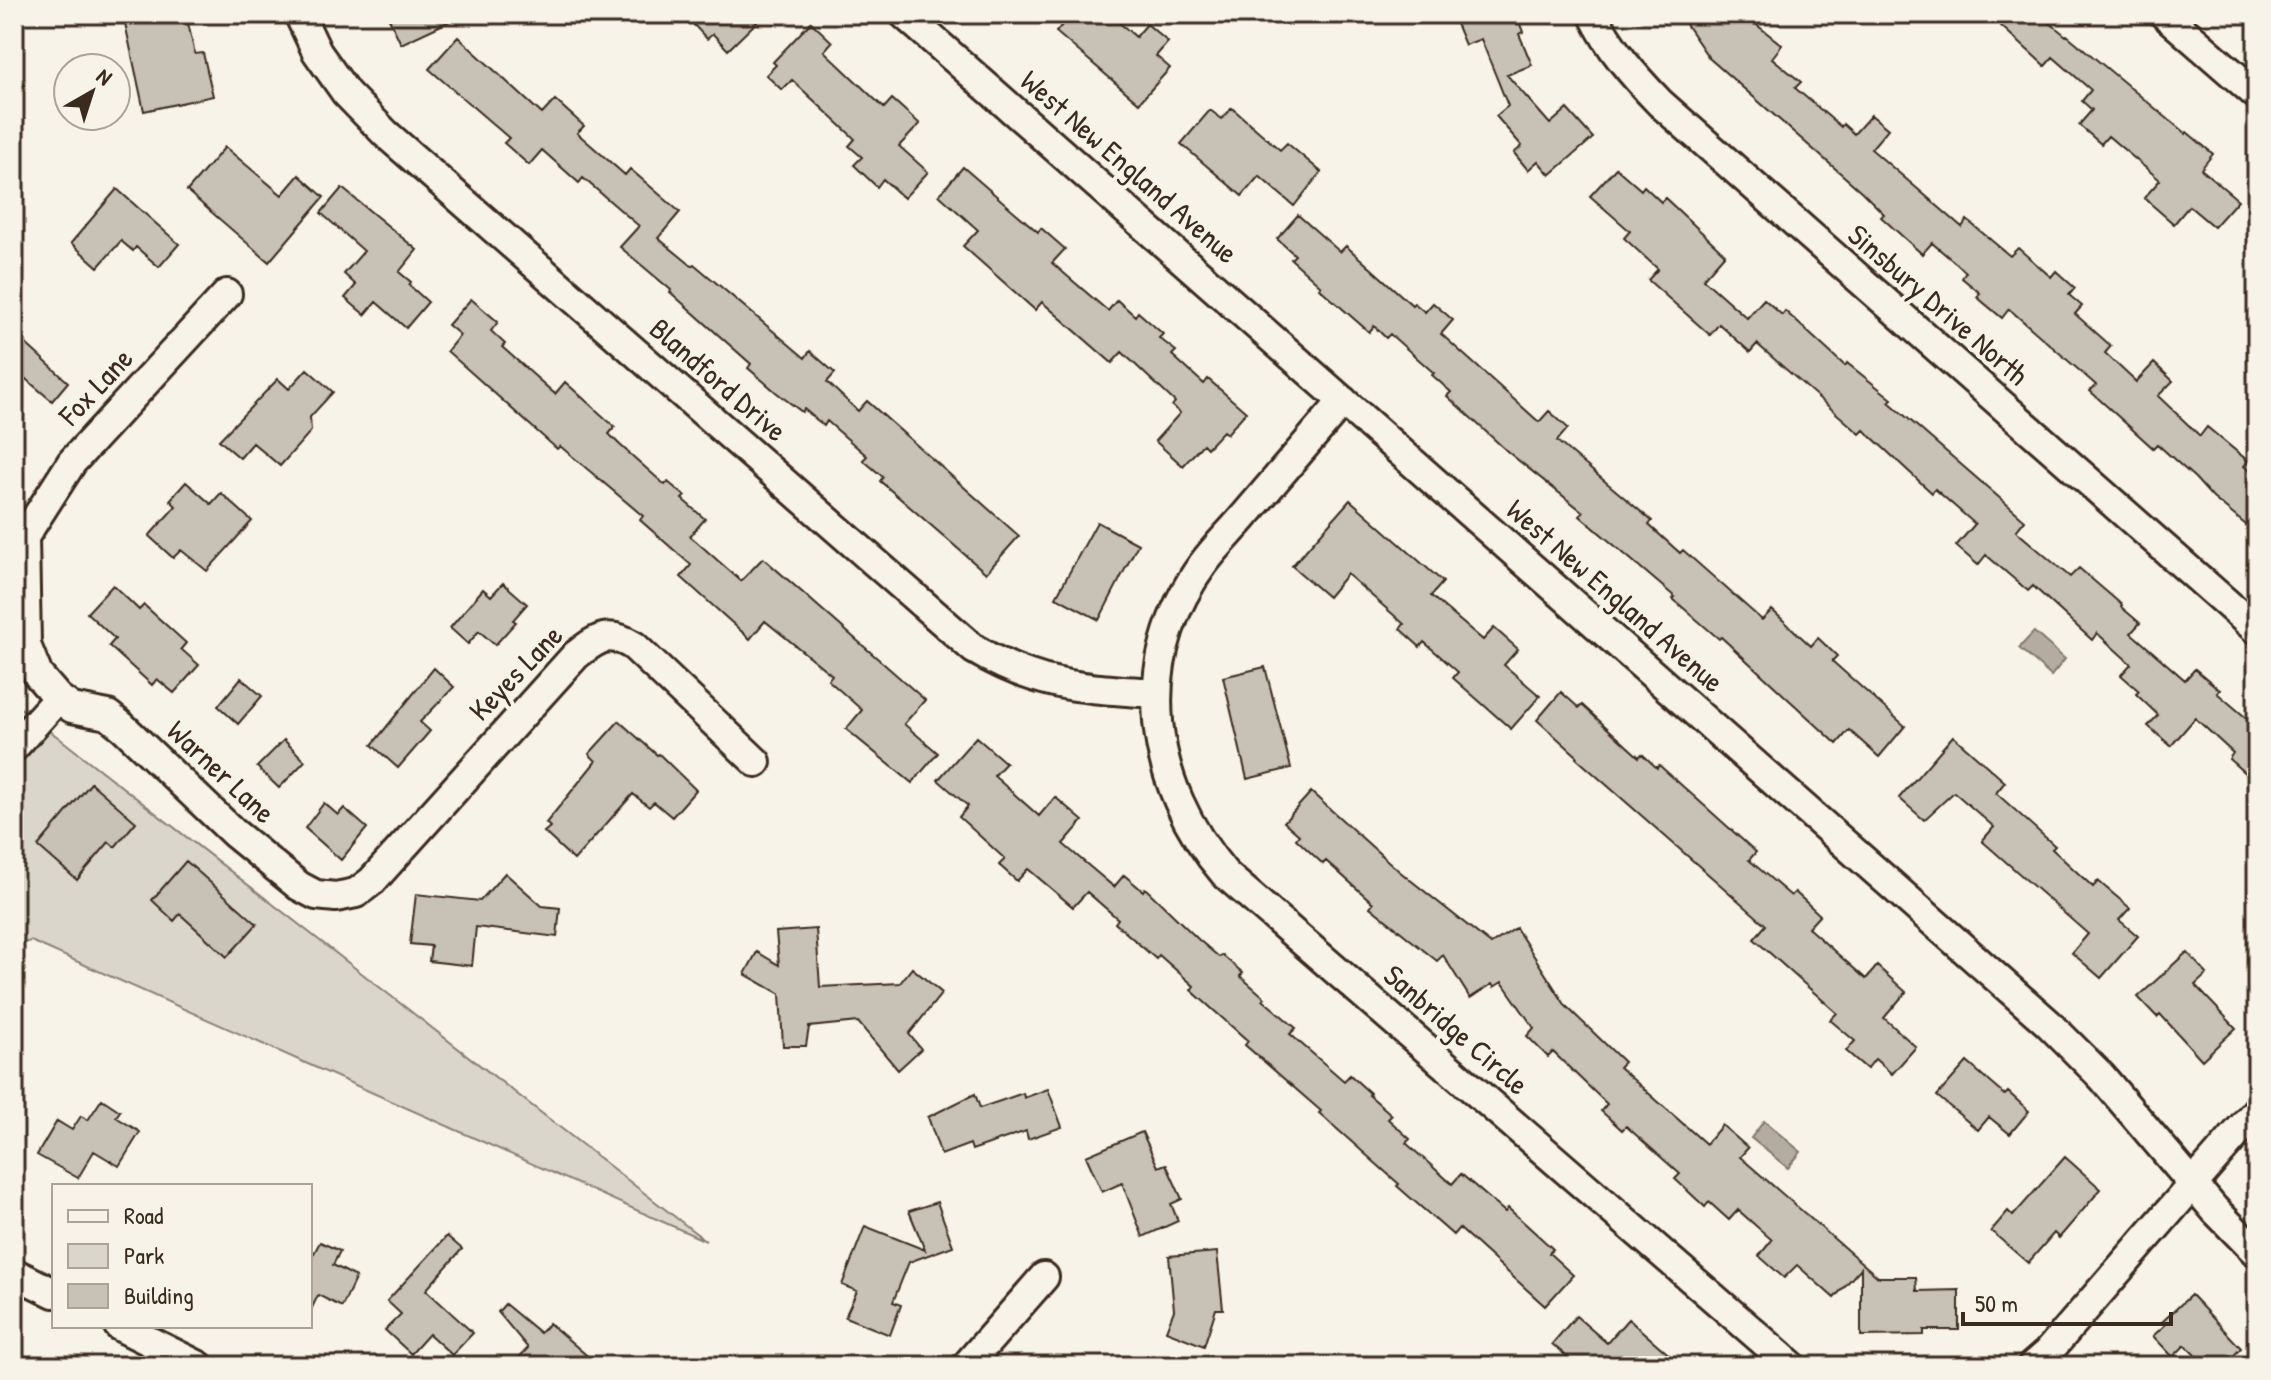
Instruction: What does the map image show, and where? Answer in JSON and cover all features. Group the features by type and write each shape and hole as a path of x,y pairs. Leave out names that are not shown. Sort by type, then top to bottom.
{"street":[{"name":"Blandford Drive","path":"299,14 317,52 346,93 386,134 974,649 1004,667 1039,680 1076,687 1157,693"},
{"name":"West New England Avenue","path":"904,14 2048,1023 2102,1077 2215,1210 2257,1253"},
{"name":"Sinsbury Drive North","path":"1593,14 1615,51 1660,103 2257,630"},
{"path":"2164,14 2257,95"},
{"name":"Fox Lane","path":"58,698 38,675 26,645 24,537 72,462 227,294"},
{"name":"Sanbridge Circle","path":"1343,401 1203,564 1179,604 1164,648 1157,693 1161,748 1168,776 1191,829 1225,874 1792,1366"},
{"name":"Keyes Lane","path":"336,897 356,893 372,881 576,655 595,640 608,636 622,638 634,646 756,762"},
{"path":"14,747 58,698"},
{"name":"Warner Lane","path":"58,698 72,708 108,715 234,833 299,886 316,895 336,897"},
{"path":"2032,1366 2047,1353 2257,1110"},
{"path":"14,1273 52,1292"},
{"path":"966,1366 1044,1277"},
{"path":"123,1328 196,1365"}],"green space":[{"path":"14,703 706,1241 31,941 14,945"}],"shaded area":[{"path":"2034,632 2065,659 2051,676 2019,648"},
{"path":"1764,1121 1801,1152 1788,1168 1751,1138"}],"building":[{"path":"123,14 186,14 195,54 203,53 213,96 144,111"},
{"path":"387,14 465,14 401,44"},
{"path":"694,14 765,14 728,50 713,34 707,39 693,24 698,19"},
{"path":"1071,14 1109,14 1136,37 1147,24 1168,42 1156,56 1170,68 1139,103 1056,32"},
{"path":"1452,14 1516,14 1523,32 1519,34 1532,65 1507,75 1550,124 1567,109 1593,138 1550,175 1538,161 1528,170 1514,153 1522,146 1496,116 1508,106 1481,39 1465,45"},
{"path":"1679,14 1743,14 1782,45 1772,58 1801,82 1795,88 1841,127 1843,124 1854,134 1871,115 1888,129 1871,149 1962,227 1967,220 2010,256 2018,248 2051,277 2056,271 2075,288 2069,295 2082,306 2075,314 2111,346 2105,353 2136,382 2154,363 2173,381 2158,396 2200,436 2207,427 2248,461 2244,466 2257,477 2257,534 2213,498 2157,444 2153,448 2090,391 2096,385 2009,309 2002,318 1977,297 1980,293 1962,278 1966,272 1932,243 1922,254 1881,217 1884,214 1862,192 1709,58"},
{"path":"1988,14 2039,14 2213,154 2201,169 2238,200 2214,227 2189,206 2174,224 2144,198 2160,180 2108,136 2101,144 2079,125 2092,110 2082,101 2091,90 2053,57 2045,66"},
{"path":"811,22 832,42 824,51 884,108 892,99 920,124 899,146 928,172 904,198 883,179 877,187 854,165 862,157 849,146 855,139 792,80 782,90 766,75 776,65 773,62"},
{"path":"458,37 542,114 555,100 584,126 577,133 625,175 630,169 680,212 658,238 692,266 694,264 805,358 810,351 835,373 827,382 858,411 867,401 1019,536 986,573 880,481 883,477 863,460 867,456 827,421 824,426 804,409 802,412 777,393 748,368 751,364 620,247 639,226 583,178 579,183 542,150 529,165 504,143 509,138 429,69"},
{"path":"1232,108 1280,150 1287,143 1321,172 1294,206 1259,176 1242,196 1181,144 1210,110 1222,119"},
{"path":"225,147 282,195 299,175 324,197 269,262 187,191"},
{"path":"963,167 1038,232 1041,228 1065,249 1052,263 1108,311 1117,300 1135,316 1138,312 1163,334 1159,338 1176,351 1172,355 1204,384 1208,379 1246,412 1227,434 1223,431 1207,448 1203,444 1183,466 1155,441 1180,413 1172,406 1175,402 1122,352 1112,363 1042,302 1035,310 963,246 978,230 939,195"},
{"path":"1616,168 1641,190 1644,186 1661,202 1665,198 1725,254 1703,279 1747,318 1764,299 1782,315 1785,311 1845,366 1847,363 1892,399 1889,402 2025,520 2016,531 2070,577 2079,568 2122,605 2140,623 2131,633 2185,680 2195,669 2220,690 2217,693 2257,727 2257,784 2229,759 2233,753 2195,718 2171,746 2148,726 2158,715 2121,675 2131,664 2097,633 2092,640 2033,586 2028,591 1986,555 1978,565 1956,546 1975,524 1935,489 1932,493 1864,430 1860,434 1757,344 1750,352 1719,324 1710,335 1648,280 1658,269 1624,238 1630,231 1590,196"},
{"path":"342,188 417,250 399,272 428,302 406,328 376,302 365,315 345,298 356,285 344,274 364,251 321,213"},
{"path":"117,189 179,244 159,267 136,247 133,251 121,241 98,267 71,243"},
{"path":"1298,215 1340,252 1346,246 1412,305 1414,303 1425,312 1433,303 1453,320 1441,334 1539,422 1549,411 1568,428 1557,441 1652,521 1649,525 1680,553 1683,550 1762,620 1772,610 1811,646 1818,638 1837,656 1832,661 1905,726 1879,757 1849,730 1837,744 1721,637 1719,639 1580,516 1583,512 1508,452 1447,396 1451,392 1432,375 1434,373 1390,334 1386,338 1374,326 1369,332 1319,288 1321,286 1291,259 1295,255 1277,239"},
{"path":"471,299 498,322 491,331 505,344 502,347 555,394 565,382 615,427 609,434 620,445 665,485 668,482 685,496 682,499 705,519 690,536 741,581 763,558 925,700 904,724 938,753 912,783 846,729 862,710 828,680 832,675 765,621 750,639 681,577 691,565 640,520 643,516 560,446 557,449 447,351 460,335 448,325"},
{"path":"14,333 68,382 52,401 14,369"},
{"path":"307,369 333,392 310,417 311,431 280,466 253,443 240,458 219,440 278,379 289,389"},
{"path":"186,482 211,504 221,493 252,521 207,571 181,550 173,558 149,536 176,506 170,500"},
{"path":"1350,500 1443,582 1431,596 1483,640 1494,628 1518,649 1504,665 1540,696 1511,729 1453,678 1458,672 1424,642 1420,647 1400,629 1404,624 1347,574 1328,597 1292,566"},
{"path":"1097,522 1138,544 1099,620 1056,597"},
{"path":"503,583 527,604 513,620 516,622 495,645 479,631 468,644 450,628 483,589 491,596"},
{"path":"113,585 139,610 144,605 186,643 181,649 199,665 174,693 157,679 152,685 109,646 115,639 87,613"},
{"path":"1265,667 1291,768 1247,779 1223,677"},
{"path":"434,668 454,687 420,722 430,731 398,768 372,745"},
{"path":"241,678 262,696 238,724 218,706"},
{"path":"1561,692 1579,708 1582,705 1639,757 1642,754 1657,768 1659,765 1756,852 1749,860 1791,896 1795,892 1820,915 1808,928 1866,979 1877,966 1906,992 1884,1018 1916,1047 1892,1074 1875,1059 1867,1069 1846,1051 1855,1041 1830,1020 1837,1013 1754,939 1766,925 1537,720"},
{"path":"619,721 696,790 672,817 654,802 649,807 633,794 574,860 544,832 550,827 546,823 596,761 589,754"},
{"path":"1953,736 2005,782 1996,793 2055,846 2052,849 2093,887 2098,881 2130,908 2119,920 2138,936 2101,978 2072,953 2088,934 1982,841 1994,827 1954,792 1924,820 1899,798"},
{"path":"976,737 1006,763 994,776 1039,816 1055,797 1083,821 1063,844 1114,887 1124,875 1143,891 1145,888 1199,940 1243,973 1240,976 1265,998 1263,1000 1296,1028 1290,1034 1344,1081 1350,1075 1370,1093 1392,1115 1388,1119 1410,1139 1406,1143 1452,1184 1461,1174 1505,1212 1508,1208 1553,1249 1549,1253 1573,1275 1545,1306 1459,1228 1453,1235 1397,1186 1399,1184 1319,1113 1321,1111 1245,1045 1248,1041 1191,990 1194,986 1159,955 1156,959 1115,923 1118,919 1087,892 1073,907 1028,869 1017,881 999,865 1005,859 959,817 968,806 938,780"},
{"path":"284,740 305,761 279,788 257,767"},
{"path":"91,783 136,822 115,847 109,842 77,880 38,846"},
{"path":"1311,792 1399,871 1491,944 1516,928 1566,1006 1624,1062 1619,1067 1706,1144 1722,1125 1748,1148 1740,1157 1878,1277 1916,1277 1917,1291 1959,1290 1959,1330 1924,1330 1924,1335 1861,1336 1861,1268 1834,1298 1797,1265 1784,1278 1759,1256 1772,1240 1738,1210 1729,1220 1709,1202 1705,1207 1675,1179 1680,1174 1626,1126 1622,1130 1601,1111 1607,1104 1553,1052 1548,1057 1527,1036 1534,1028 1502,982 1494,987 1492,984 1470,998 1443,955 1437,961 1370,907 1373,903 1296,839 1299,835 1284,822"},
{"path":"324,803 338,815 344,808 367,828 341,860 305,828"},
{"path":"186,861 257,924 227,957 180,914 174,921 152,900"},
{"path":"505,873 542,906 560,908 557,937 476,927 472,966 429,961 431,946 410,944 416,894 480,901"},
{"path":"816,929 820,987 900,983 912,968 942,993 909,1034 921,1049 898,1070 858,1022 809,1027 806,1046 783,1046 780,994 745,974 757,952 779,965 776,932"},
{"path":"2187,952 2207,974 2195,985 2236,1028 2202,1060 2160,1014 2157,1017 2138,997"},
{"path":"1967,1062 2029,1111 2010,1134 1989,1117 1978,1130 1937,1096"},
{"path":"1048,1089 1062,1127 1028,1139 1026,1131 972,1150 970,1144 941,1155 928,1117 975,1094 980,1108 1023,1093 1024,1098"},
{"path":"102,1099 120,1111 116,1117 140,1132 119,1166 94,1151 78,1178 37,1155 57,1121 72,1130 81,1116 88,1120"},
{"path":"1142,1132 1158,1167 1166,1164 1182,1199 1171,1204 1178,1221 1143,1237 1122,1183 1102,1192 1086,1156"},
{"path":"2065,1157 2101,1189 2059,1238 2054,1233 2028,1263 1991,1231 2008,1211 2013,1216"},
{"path":"937,1202 953,1246 909,1262 893,1302 901,1305 890,1335 845,1317 857,1291 842,1285 865,1226 925,1250 909,1211"},
{"path":"447,1236 462,1249 426,1290 473,1333 452,1355 429,1334 411,1354 385,1330 401,1314 387,1301"},
{"path":"320,1242 340,1251 333,1265 356,1277 342,1307 318,1295 312,1308 313,1255"},
{"path":"1217,1252 1223,1309 1216,1309 1204,1346 1166,1331 1174,1310 1169,1256"},
{"path":"2191,1295 2241,1348 2224,1366 2206,1366 2185,1345 2173,1357 2153,1336 2165,1325 2162,1322"},
{"path":"505,1304 540,1333 549,1323 599,1366 511,1366 528,1348 498,1312"},
{"path":"1576,1316 1607,1343 1628,1319 1682,1366 1578,1366 1552,1344"}]}
